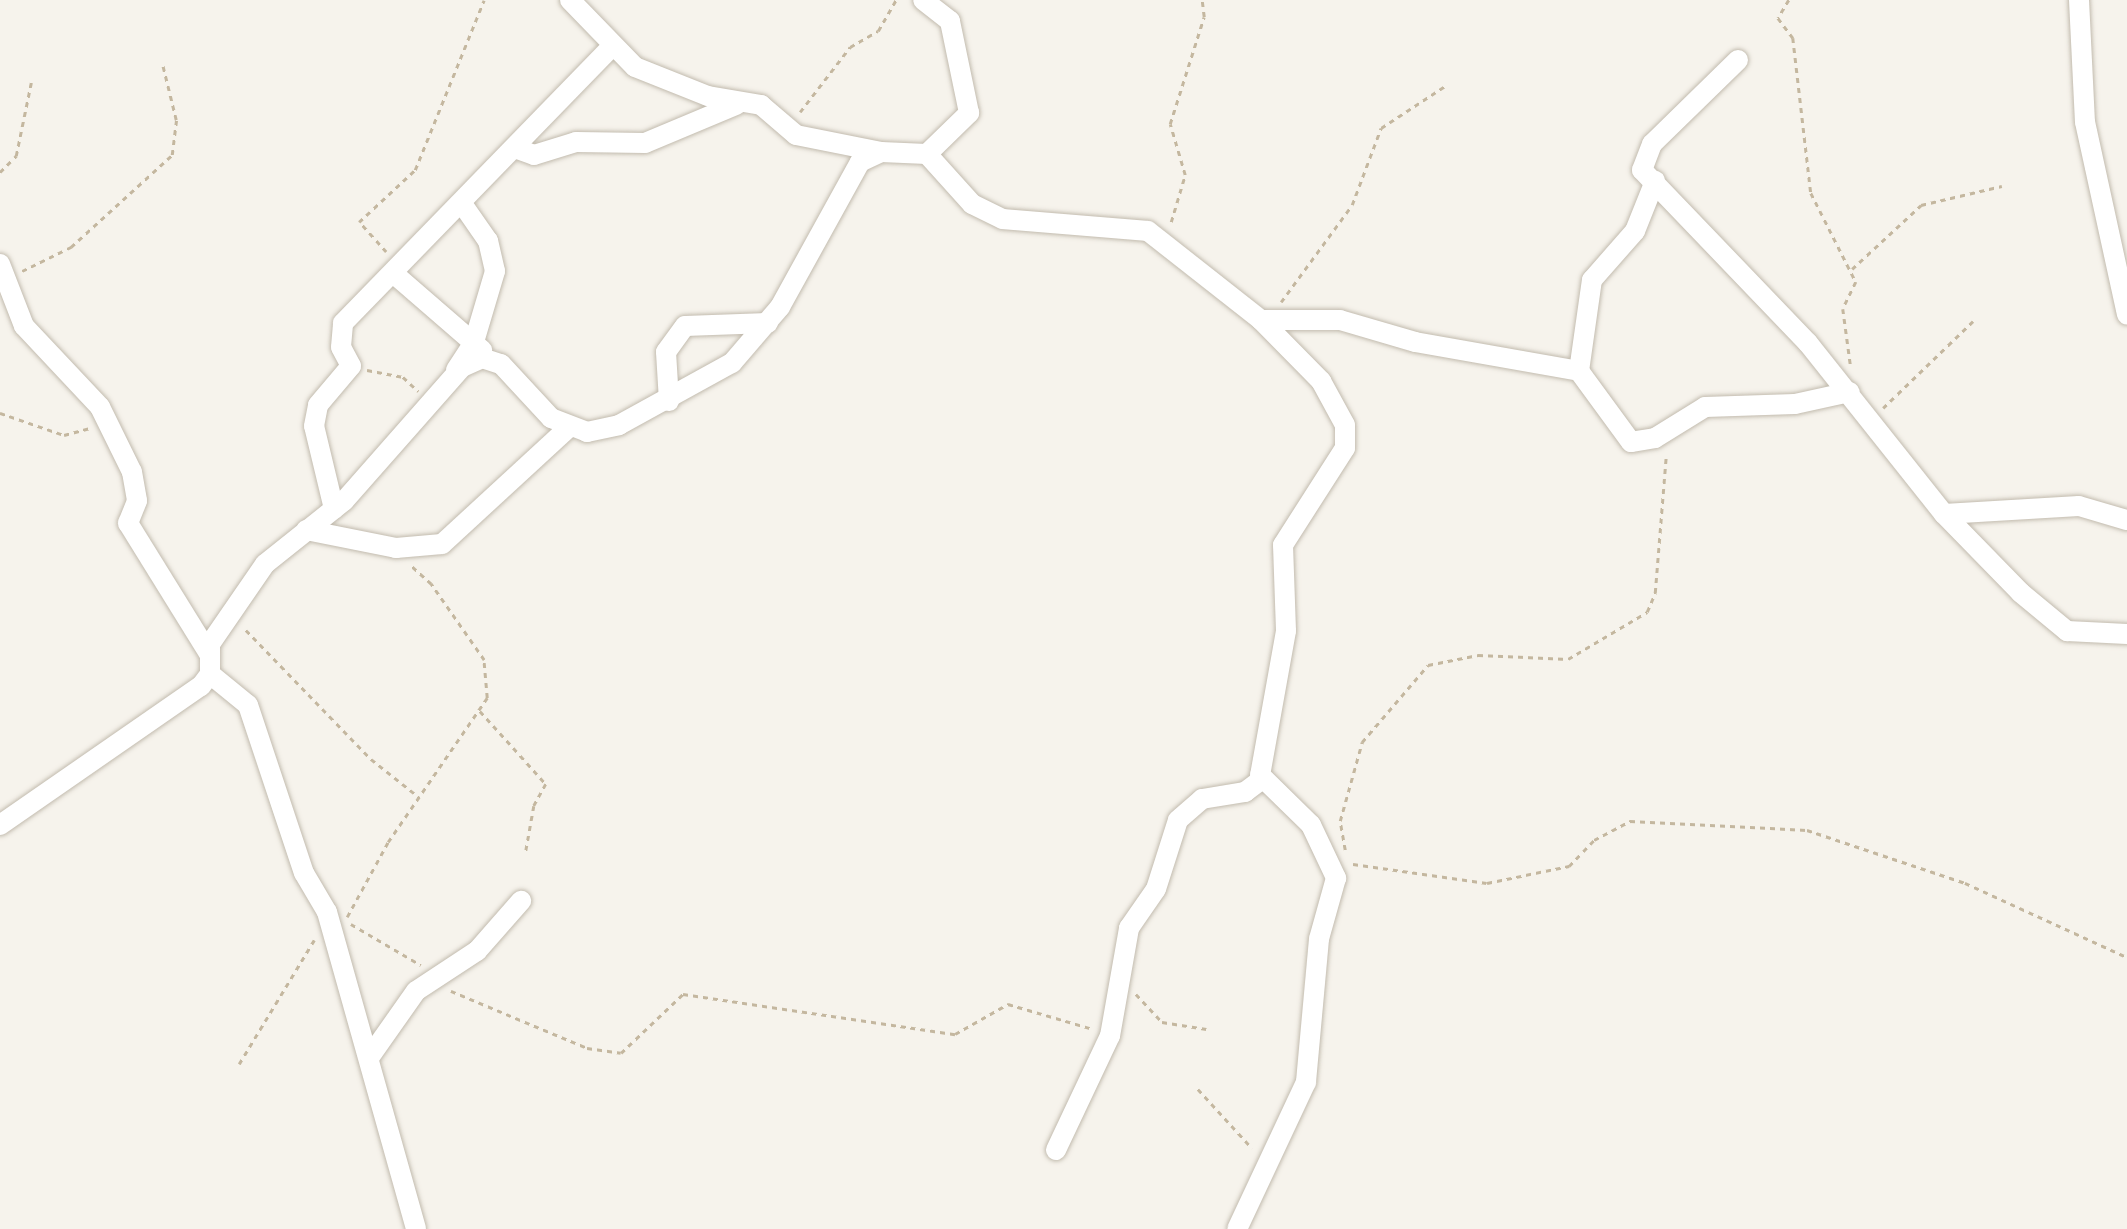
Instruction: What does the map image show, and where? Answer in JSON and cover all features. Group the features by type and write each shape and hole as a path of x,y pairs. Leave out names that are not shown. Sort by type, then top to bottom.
{"street":[{"path":"570,0 610,48 667,82 742,104 761,105 796,136 882,152 926,154 956,132 971,104 950,21 923,0"},
{"path":"2079,0 2085,122 2127,314"},
{"path":"334,508 316,411 352,366 341,347 342,323 462,205 610,48"},
{"path":"1738,60 1652,144 1640,165 1850,392 1944,514 2056,625 2127,634"},
{"path":"515,148 534,154 576,142 645,144 742,104"},
{"path":"306,530 396,548 427,547 456,536 566,429 609,428 669,401 732,363 768,322 845,181 860,162 882,152"},
{"path":"926,154 972,204 1003,219 1148,231 1264,320 1321,381 1346,438 1283,545 1286,631 1261,780 1245,792 1202,798 1178,820 1156,889 1128,928 1124,976 1110,1036 1056,1150"},
{"path":"1655,182 1635,231 1592,280 1579,371 1622,438 1638,443 1706,407 1795,404 1850,392"},
{"path":"208,652 265,564 334,508 382,462 454,374 474,342 489,301 494,258 462,205"},
{"path":"396,270 566,429"},
{"path":"2,274 24,326 90,392 132,472 132,530 208,652 210,674 248,705 254,740 285,806 304,872 327,912 371,1055 416,1229"},
{"path":"1264,320 1360,323 1415,342 1579,371"},
{"path":"669,401 666,352 685,326 768,322"},
{"path":"454,374 472,360 494,360"},
{"path":"1944,514 2079,506 2127,520"},
{"path":"0,825 130,732 169,712 210,674"},
{"path":"1237,1229 1306,1082 1318,939 1336,878 1311,825 1261,780"},
{"path":"371,1055 400,1008 436,977 477,951 521,900"}],"path":[{"path":"396,270 359,222 414,170 484,0"},
{"path":"780,119 805,109 850,47 878,31 896,0"},
{"path":"1171,226 1186,175 1170,124 1204,17 1202,0"},
{"path":"1789,0 1778,18 1792,38 1808,181 1851,270 1856,290 1843,309 1852,345 1850,392"},
{"path":"2,274 71,246 172,155 176,120 162,62"},
{"path":"0,172 16,156 31,83"},
{"path":"1264,320 1352,205 1381,128 1445,86"},
{"path":"1851,270 1921,205 2002,186"},
{"path":"1870,419 1972,321"},
{"path":"352,366 403,376 429,402"},
{"path":"0,413 73,436 109,426"},
{"path":"1668,429 1655,593 1648,612 1568,659 1466,655 1428,665 1362,742 1340,821 1349,863 1486,883 1569,866 1594,840 1630,821 1807,830 1965,883 2127,957"},
{"path":"396,548 431,584 484,660 490,676 479,710 418,797 345,921 436,977 465,1001 588,1048 621,1053 683,994 954,1034 1008,1004 1040,1009 1110,1036"},
{"path":"232,613 269,659 418,797"},
{"path":"479,710 546,784 534,806 526,851"},
{"path":"239,1064 300,970 327,912"},
{"path":"1124,976 1154,1018 1206,1030"},
{"path":"1198,1089 1267,1164"}]}
